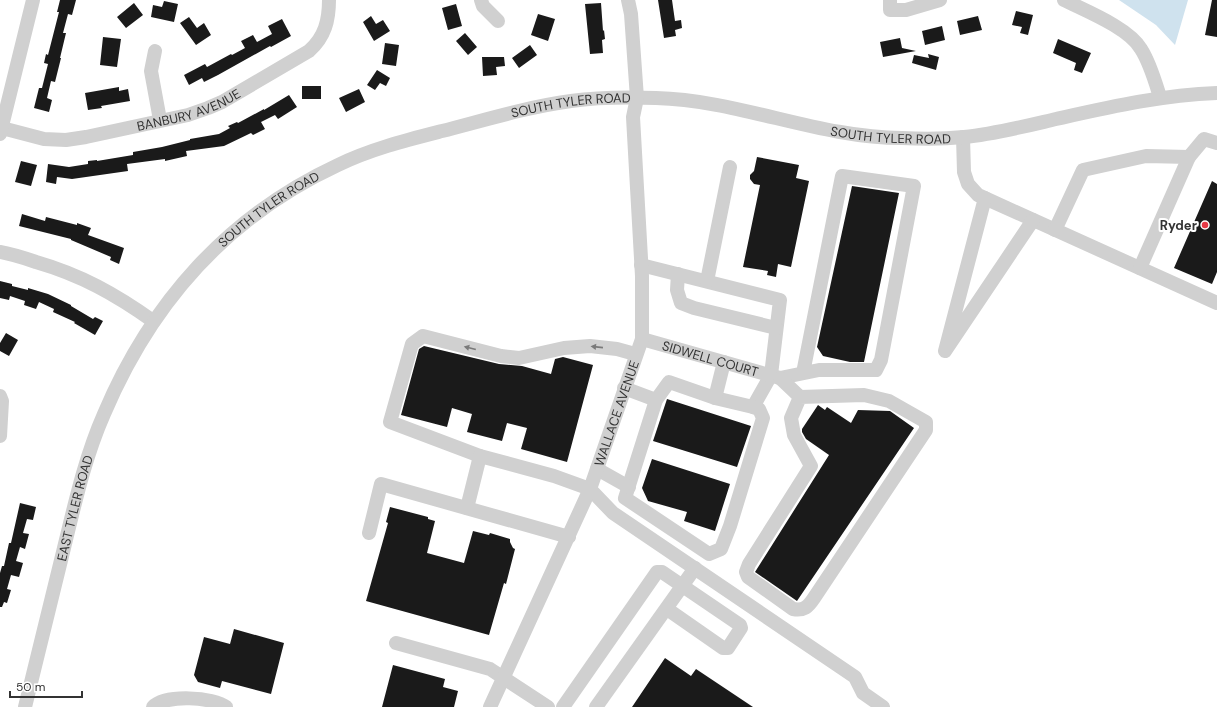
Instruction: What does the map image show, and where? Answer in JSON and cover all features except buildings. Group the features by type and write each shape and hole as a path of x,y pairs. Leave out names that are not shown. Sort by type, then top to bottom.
{"street":[{"path":"1,131 33,0"},
{"name":"BANBURY AVENUE","path":"1,131 44,139 66,140 188,115 208,108 310,52 316,45 326,26 329,0"},
{"path":"481,0 483,6 498,21"},
{"name":"WALLACE AVENUE","path":"490,707 590,489 635,354 642,339 643,311 633,117 637,98 631,14 628,0"},
{"path":"890,5 906,10 940,0"},
{"path":"1064,0 1122,29 1140,48 1154,79 1160,97"},
{"path":"156,50 151,71 160,120"},
{"name":"SOUTH TYLER ROAD","path":"154,320 174,292 192,271 231,234 274,201 306,182 335,166 385,147 418,137 537,107 572,101 606,98 662,98 694,101 830,130 864,135 897,138 963,137 1014,129 1160,97 1217,93"},
{"path":"963,137 964,172 968,184 978,195 1217,303"},
{"path":"1140,268 1189,157 1204,139 1217,142"},
{"path":"1055,230 1083,170 1146,156 1189,157"},
{"path":"707,281 730,167"},
{"path":"775,376 802,373 819,370 876,370 881,360 914,186 842,176 802,373"},
{"path":"985,198 945,352 1033,220"},
{"path":"0,252 57,268 95,284 127,302 154,320"},
{"path":"641,265 780,300 776,328 775,376 753,407"},
{"path":"678,274 677,290 682,302 694,308 776,328"},
{"name":"EAST TYLER ROAD","path":"25,707 78,488 102,416 124,370 154,320"},
{"path":"635,354 617,348 590,346 564,348 520,358 501,356 423,336 412,344 390,422 480,456 554,476 590,489 613,513 855,677 863,693 864,702 883,707"},
{"name":"SIDWELL COURT","path":"642,339 775,376"},
{"path":"715,398 724,362"},
{"path":"775,376 800,398 864,395 889,401 926,422 926,430 809,606 800,610 793,609 748,577 746,572 749,564 811,466 794,435 791,418 800,398"},
{"path":"669,382 715,398 758,409 763,418 721,549 708,554 625,498 656,400 669,382"},
{"path":"624,388 656,400"},
{"path":"0,396 2,401 0,436"},
{"path":"467,508 480,456"},
{"path":"597,469 629,487"},
{"path":"369,533 381,484 569,537"},
{"path":"596,707 695,568"},
{"path":"563,707 657,572 662,572 740,625 741,628 728,648 723,648 667,609"},
{"path":"396,643 490,669 548,707"},
{"path":"154,707 156,704 177,698 203,700 224,704 226,707"}],"water":[{"path":"1119,0 1188,0 1175,45 1156,25"}],"place":[{"name":"Ryder","path":"1205,225"}]}
